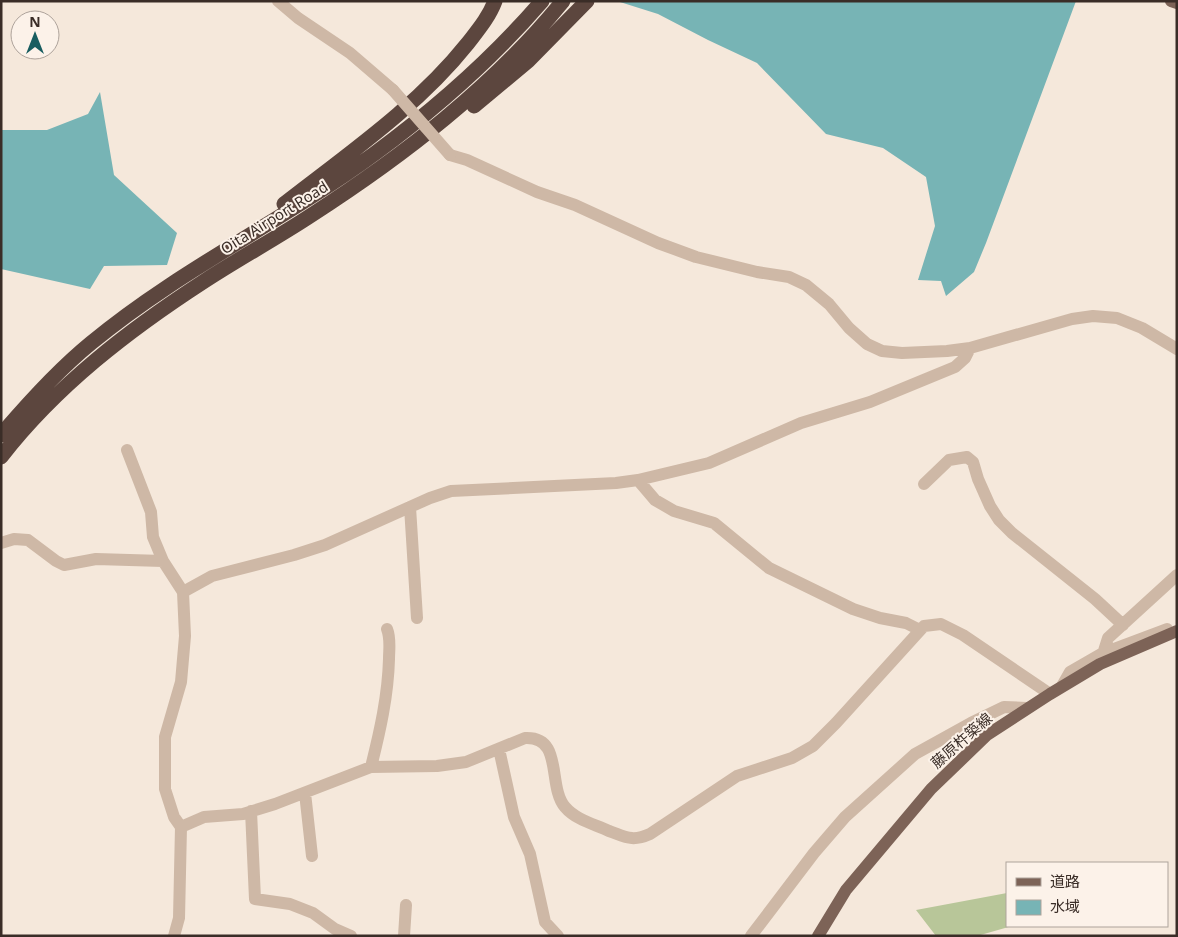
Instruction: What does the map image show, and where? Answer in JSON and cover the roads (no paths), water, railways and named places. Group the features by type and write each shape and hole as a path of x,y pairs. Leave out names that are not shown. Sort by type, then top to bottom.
{"highway":[{"name":"Oita Airport Road","path":"1,435 59,372 92,342 213,258 315,194 381,149 484,62 542,1"},
{"path":"309,216 416,152 528,61 587,1"},
{"path":"213,258 385,126 459,54 484,23 495,2"},
{"name":"Oita Airport Road","path":"1,457 38,415 103,354 202,282 309,216 424,136 492,76 541,27 561,3"}],"main road":[{"path":"1170,1 1177,4"},
{"name":"藤原杵築線","path":"818,936 846,890 931,789 987,735 1102,658 1177,631"}],"street":[{"path":"278,1 298,18 350,53 393,90 450,155 467,160 537,192 574,205 658,243 696,257 757,272 789,277 806,285 829,304 849,328 867,344 882,351 920,352 970,348 1072,319 1093,316 1117,318 1142,328 1177,349"},
{"path":"183,592 212,576 325,545 430,498 451,492 616,483 638,480 709,463 800,423 870,402 955,367 966,358 970,348"},
{"path":"127,450 151,512 153,537 163,561 183,592 184,636 181,682 165,737 165,789 174,817 181,827 179,918 174,936"},
{"path":"924,484 949,460 967,457 973,462 990,506 999,520 1012,533 1095,599 1123,625"},
{"path":"638,480 655,500 674,511 714,524 769,568 853,609 880,618 906,623 920,630"},
{"path":"410,507 417,618"},
{"path":"1,543 14,540 28,540 64,565 96,559 163,561"},
{"path":"1102,658 1108,638 1177,575"},
{"path":"181,827 204,817 243,814 276,804 370,767 436,766 466,762 525,738 535,737 544,742 551,756 558,791 564,805 573,815 628,838 638,839 650,834 738,776 792,758 813,746 924,626 941,624 963,635 1050,694"},
{"path":"1102,658 1177,626"},
{"path":"370,767 380,731 388,683 390,636 387,628"},
{"path":"751,936 814,853 845,817 915,754 1004,707 1027,708"},
{"path":"499,749 514,817 530,854 544,922 558,936"},
{"path":"305,793 312,856"},
{"path":"251,811 254,899 290,904 313,913 334,929 351,936"},
{"path":"404,936 406,905"}],"water":[{"path":"621,1 1076,1 974,272 946,296 941,281 918,280 935,226 926,177 883,148 826,134 757,63 658,14"},
{"path":"100,92 114,175 177,233 167,265 104,266 90,289 1,269 1,130 47,130 88,114"}]}
